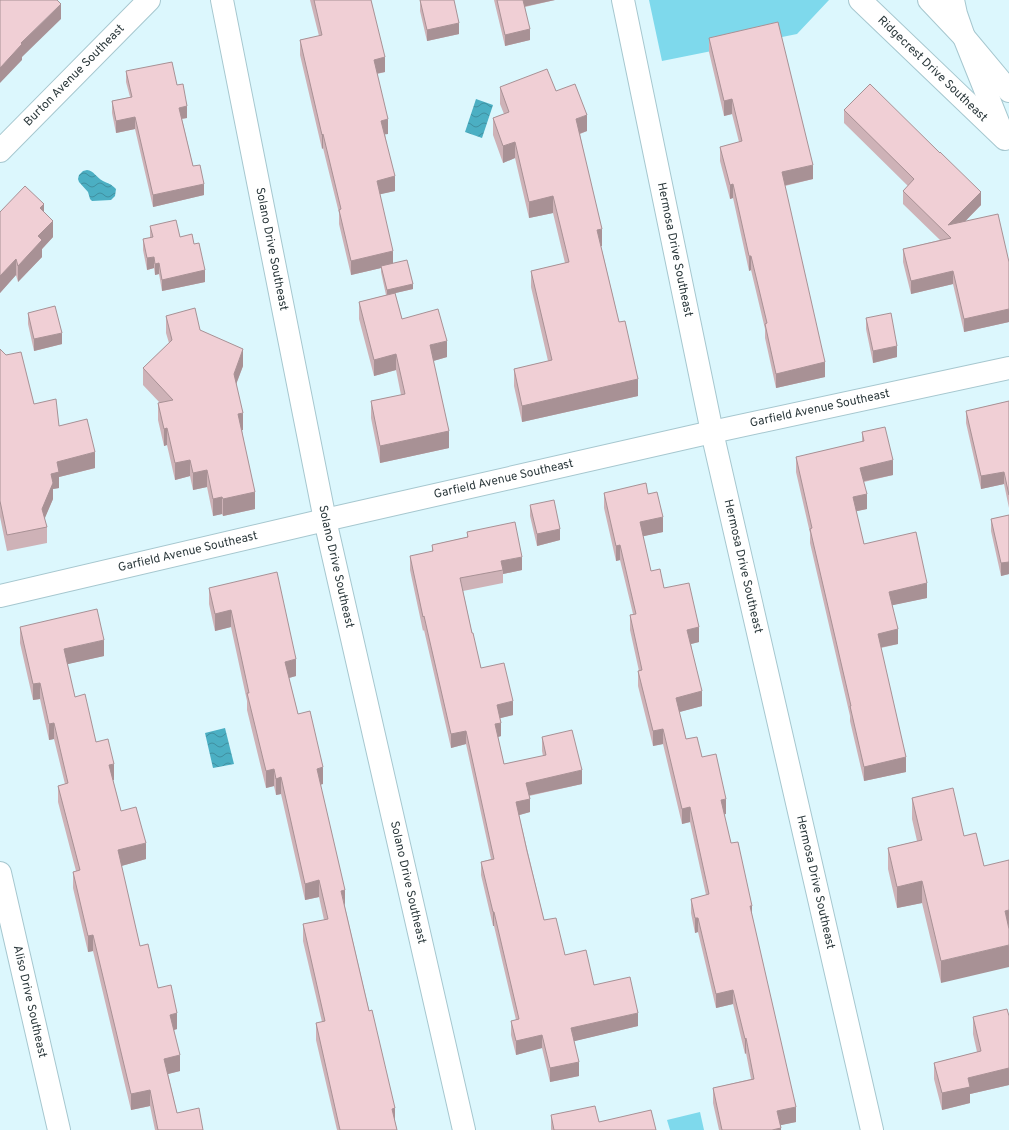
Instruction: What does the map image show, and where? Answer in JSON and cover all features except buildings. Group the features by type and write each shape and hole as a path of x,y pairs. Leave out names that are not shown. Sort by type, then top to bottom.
{"street":[{"name":"Burton Avenue Southeast","path":"0,151 149,0"},
{"name":"Solano Drive Southeast","path":"222,0 325,520 464,1130"},
{"name":"Hermosa Drive Southeast","path":"624,0 712,432 872,1130"},
{"name":"Ridgecrest Drive Southeast","path":"860,0 1007,142"},
{"path":"929,0 964,37 1009,91"},
{"path":"952,0 964,37 1007,142"},
{"name":"Garfield Avenue Southeast","path":"0,596 712,432 1009,368"},
{"name":"Aliso Drive Southeast","path":"0,872 59,1130"}],"shaded area":[{"path":"649,0 829,0 797,34 662,61"},
{"path":"700,1112 704,1130 670,1130 667,1120"}],"water":[{"path":"476,99 493,105 482,138 465,132"},
{"path":"87,170 116,189 115,196 111,200 92,201 90,199 88,192 78,179 79,175 83,171"},
{"path":"225,728 234,764 213,768 205,733"}]}
